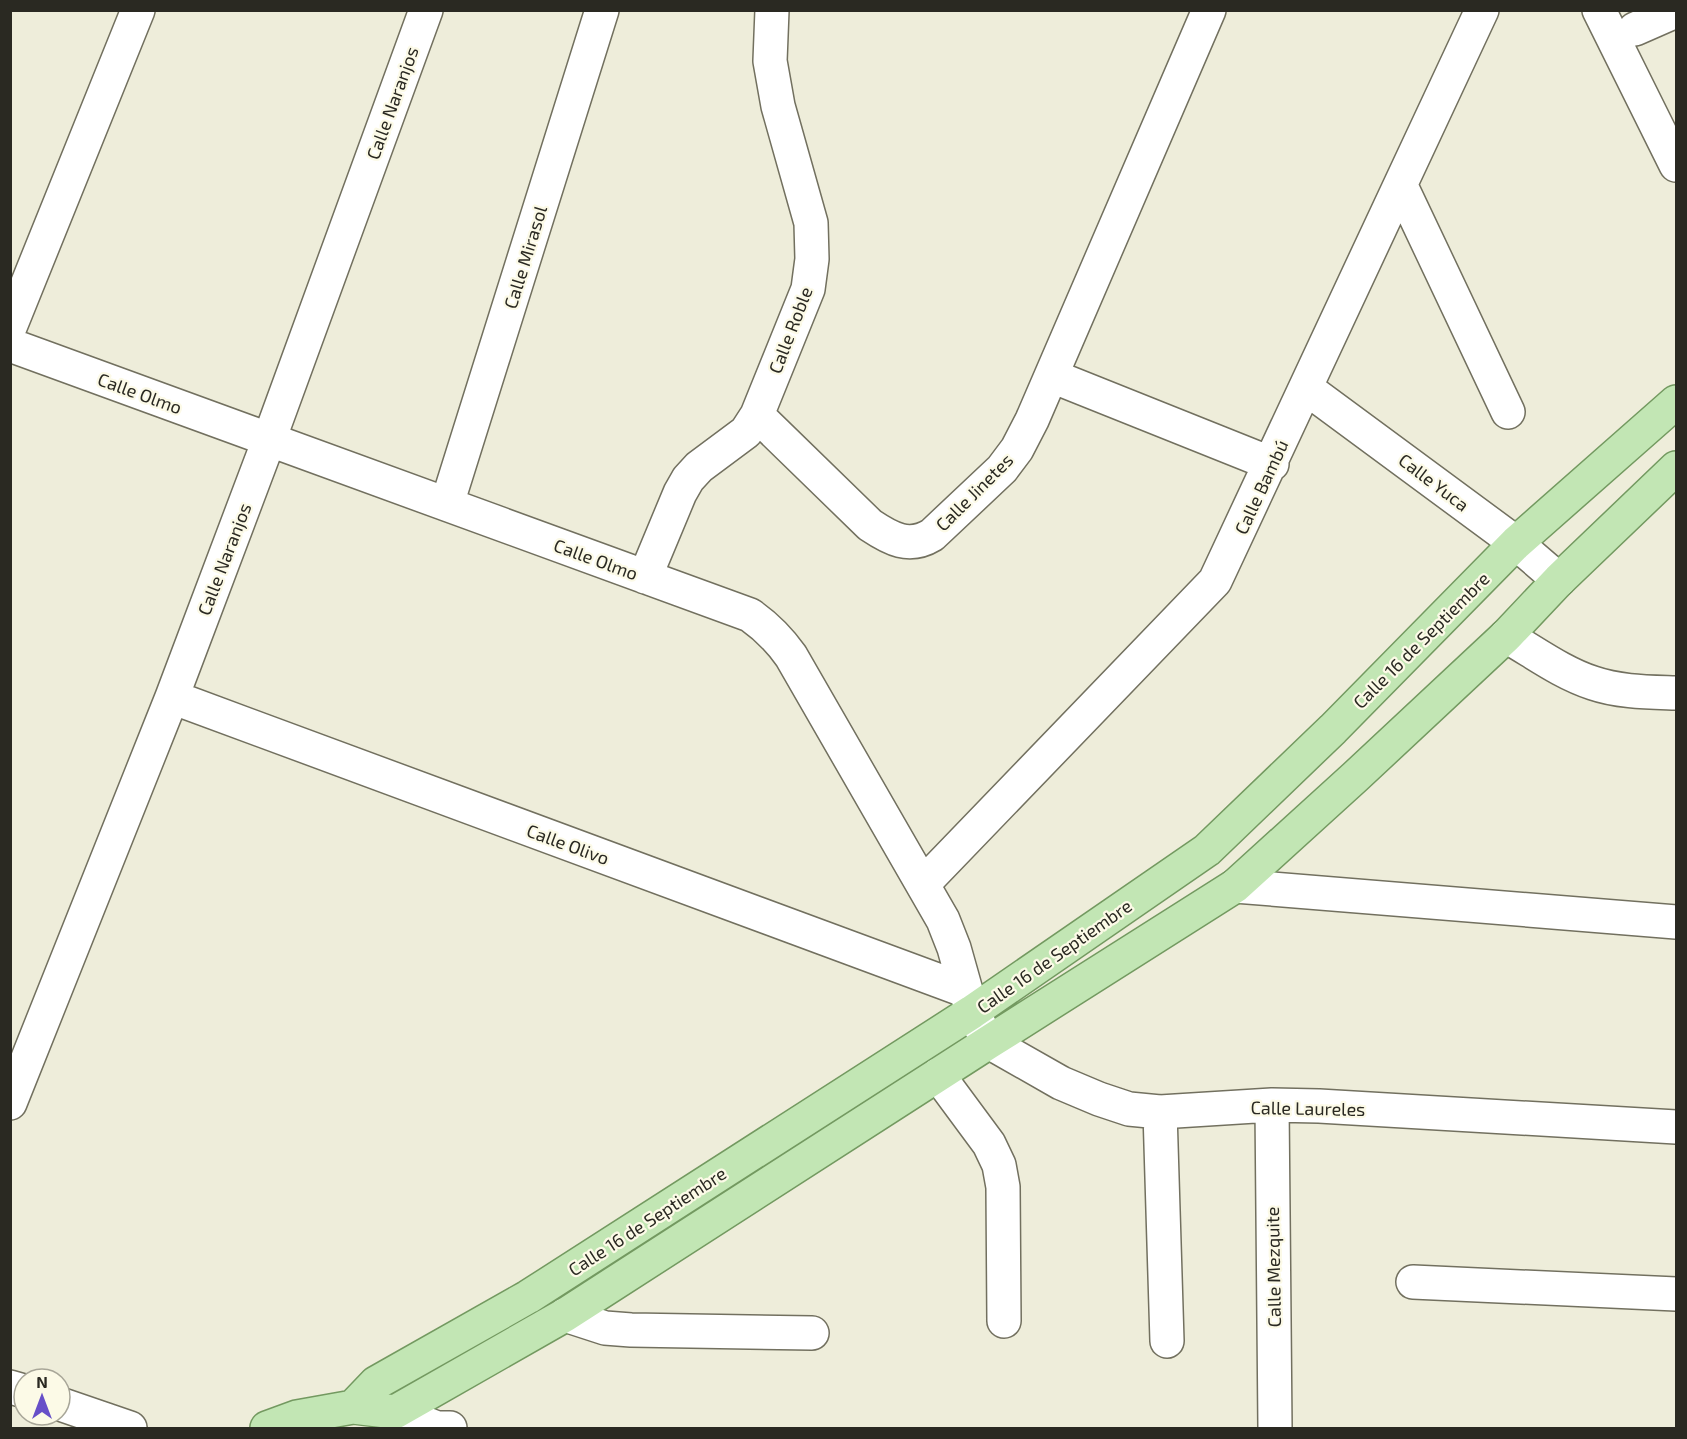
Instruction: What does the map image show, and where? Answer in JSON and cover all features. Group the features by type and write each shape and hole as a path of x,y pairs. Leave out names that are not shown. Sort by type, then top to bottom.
{"main road":[{"name":"Calle 16 de Septiembre","path":"350,1418 376,1383 528,1297 968,1001 1206,850 1333,729 1516,543 1677,402"},
{"name":"Calle 16 de Septiembre","path":"395,1412 565,1315 1235,886 1506,636 1559,580 1677,468"},
{"path":"267,1428 297,1417 350,1418 395,1412"}],"street":[{"path":"10,327 138,10"},
{"name":"Calle Naranjos","path":"10,1102 172,698 426,10"},
{"name":"Calle Mirasol","path":"447,504 603,10"},
{"name":"Calle Roble","path":"645,577 688,479 746,432 757,415 808,289 812,259 811,223 778,106 770,61 772,10"},
{"name":"Calle Jinetes","path":"757,415 870,525 888,537 902,542 922,541 932,535 1002,469 1017,448 1052,376 1209,10"},
{"name":"Calle Bambú","path":"923,884 1215,581 1272,464 1482,10"},
{"path":"1599,10 1677,165"},
{"path":"1635,29 1677,11"},
{"path":"1401,186 1508,412"},
{"name":"Calle Olmo","path":"10,345 750,615 779,639 791,656 923,884 943,920 954,948 968,1001"},
{"path":"1052,376 1272,464"},
{"name":"Calle Yuca","path":"1306,388 1516,543 1559,580"},
{"path":"1506,636 1560,668 1592,683 1616,689 1677,693"},
{"name":"Calle Olivo","path":"172,698 968,1001"},
{"path":"1235,886 1677,922"},
{"path":"968,1001 989,1042"},
{"name":"Calle Laureles","path":"989,1042 1061,1083 1129,1109 1160,1112 1272,1105 1319,1106 1677,1127"},
{"path":"938,1075 989,1144 999,1166 1003,1188 1004,1321"},
{"name":"Calle Mezquite","path":"1272,1105 1275,1428"},
{"path":"1160,1112 1167,1341"},
{"path":"1413,1282 1677,1294"},
{"path":"565,1315 605,1328 622,1330 812,1333"},
{"path":"72,1408 130,1428"},
{"path":"395,1412 437,1428 450,1428"}]}
